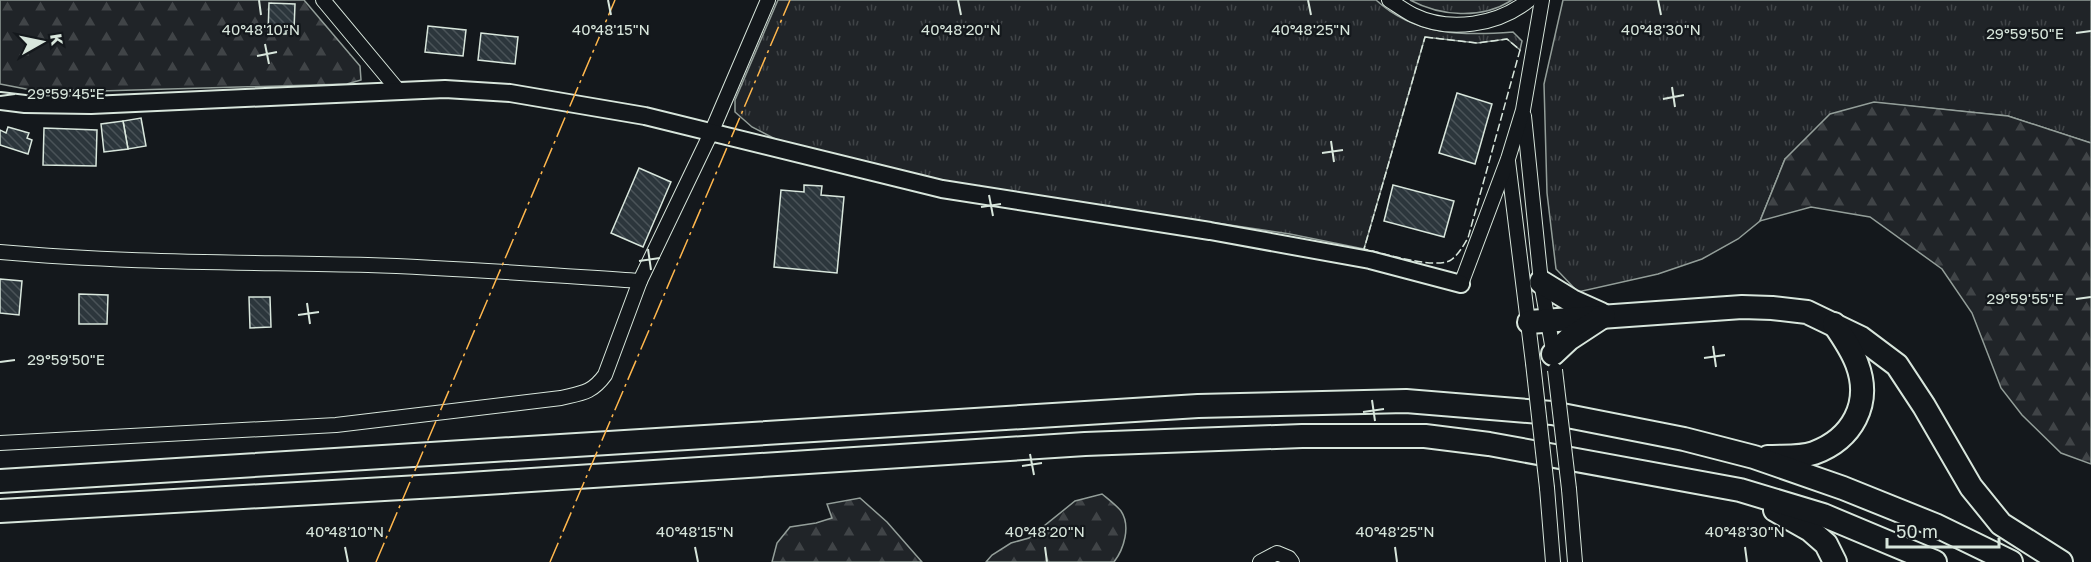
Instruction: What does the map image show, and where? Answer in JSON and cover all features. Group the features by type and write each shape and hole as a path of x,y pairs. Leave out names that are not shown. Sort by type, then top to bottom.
{"highway":[{"path":"1541,282 1572,301 1605,316"},
{"path":"1538,320 1742,307 1807,312 1834,324 1862,338 1896,365 1924,406 1971,487 2001,524 2061,562"},
{"path":"1554,362 1569,339 1605,316"},
{"path":"1754,457 1812,453 1836,442 1851,428 1859,410 1862,387 1858,366 1848,344 1834,324"},
{"path":"0,481 1198,406 1394,401 1552,413 1684,439 1754,457 1843,488 1935,525 2011,562"},
{"path":"0,511 454,485 1085,444 1302,436 1425,436 1489,444 1740,490 1823,515 1935,562"},
{"path":"1740,490 1810,530 1826,544 1835,562"}],"street":[{"path":"322,0 398,90"},
{"path":"0,443 336,425 561,398 586,392 597,386 605,375 640,281 711,133 768,0"},
{"path":"1389,0 1414,16 1448,25 1484,22 1517,9 1529,0"},
{"path":"0,101 25,104 91,105 398,90 444,89 510,93 645,116 942,189 1199,229 1358,258 1461,284 1508,159 1523,110 1542,0"},
{"path":"1523,110 1541,282 1533,363 1553,562"},
{"path":"1508,159 1538,320 1554,362 1575,562"},
{"path":"0,252 120,261 439,268 640,281"},
{"path":"1260,562 1277,553 1289,558 1292,562"}],"green space":[{"path":"0,0 304,0 360,66 361,80 347,84 100,91 26,89 0,84"},
{"path":"778,0 1376,0 1391,12 1423,27 1476,34 1513,32 1522,41 1520,50 1507,39 1477,43 1425,37 1364,249 1290,234 947,183 783,143 752,127 735,112 735,100"},
{"path":"1410,0 1512,0 1487,11 1461,14 1434,10"},
{"path":"1563,0 2091,0 2091,143 2008,116 1879,103 1785,159 1760,221 1738,239 1702,259 1658,274 1578,292 1556,269 1547,193 1544,84"},
{"path":"1874,102 2008,116 2091,143 2091,464 2061,453 2022,415 2001,388 1972,313 1942,269 1870,217 1811,207 1760,221 1785,159 1830,114"},
{"path":"1102,494 1121,511 1126,523 1121,551 1114,562 986,562 992,555 1011,543 1029,538 1075,501"},
{"path":"860,498 887,522 922,562 772,562 777,543 790,527 832,518 827,504"}],"building":[{"path":"269,3 295,4 294,30 286,30 286,34 268,34"},
{"path":"428,26 466,30 463,56 425,52"},
{"path":"481,33 518,37 515,64 478,60"},
{"path":"1457,93 1492,104 1475,164 1439,153"},
{"path":"141,118 146,146 128,149 123,121"},
{"path":"123,121 128,149 104,152 101,124"},
{"path":"8,127 29,133 27,138 32,140 28,154 0,145 0,130 6,133"},
{"path":"44,128 97,130 96,166 43,165"},
{"path":"639,168 671,182 643,247 611,233"},
{"path":"804,185 822,186 821,195 844,197 837,273 774,267 781,190 804,192"},
{"path":"1393,185 1454,201 1444,237 1384,221"},
{"path":"0,279 22,281 19,315 0,313"},
{"path":"79,294 108,295 107,324 79,324"},
{"path":"249,297 270,297 271,327 250,328"}],"fence":[{"path":"1425,37 1477,43 1507,39 1520,50 1468,238 1461,250 1451,260 1443,263 1421,262 1364,249 1425,37"}],"power":[{"path":"376,562 615,0"},
{"path":"550,562 790,0"}]}
